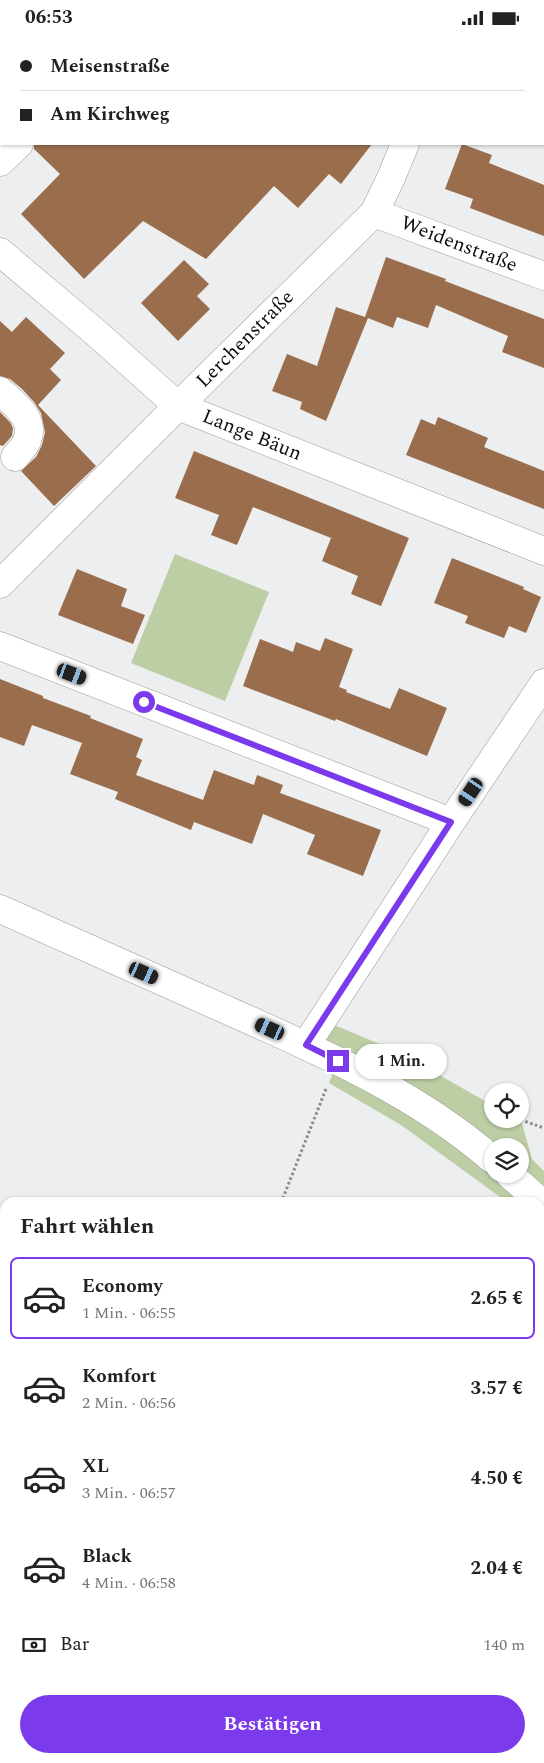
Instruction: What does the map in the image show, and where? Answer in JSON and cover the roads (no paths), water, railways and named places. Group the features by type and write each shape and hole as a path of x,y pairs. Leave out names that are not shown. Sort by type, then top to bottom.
{"street":[{"path":"0,163 18,145"},
{"name":"Lerchenstraße","path":"0,584 178,405 374,213 391,179 405,145"},
{"name":"Weidenstraße","path":"374,213 544,276"},
{"name":"Lange Bäun","path":"0,252 178,405 544,551"},
{"path":"0,391 24,414 29,429 27,441 15,457"},
{"path":"0,646 451,822"},
{"path":"306,1045 544,683"},
{"path":"0,909 338,1061 419,1105 484,1152"},
{"path":"519,1183 535,1197"}]}
